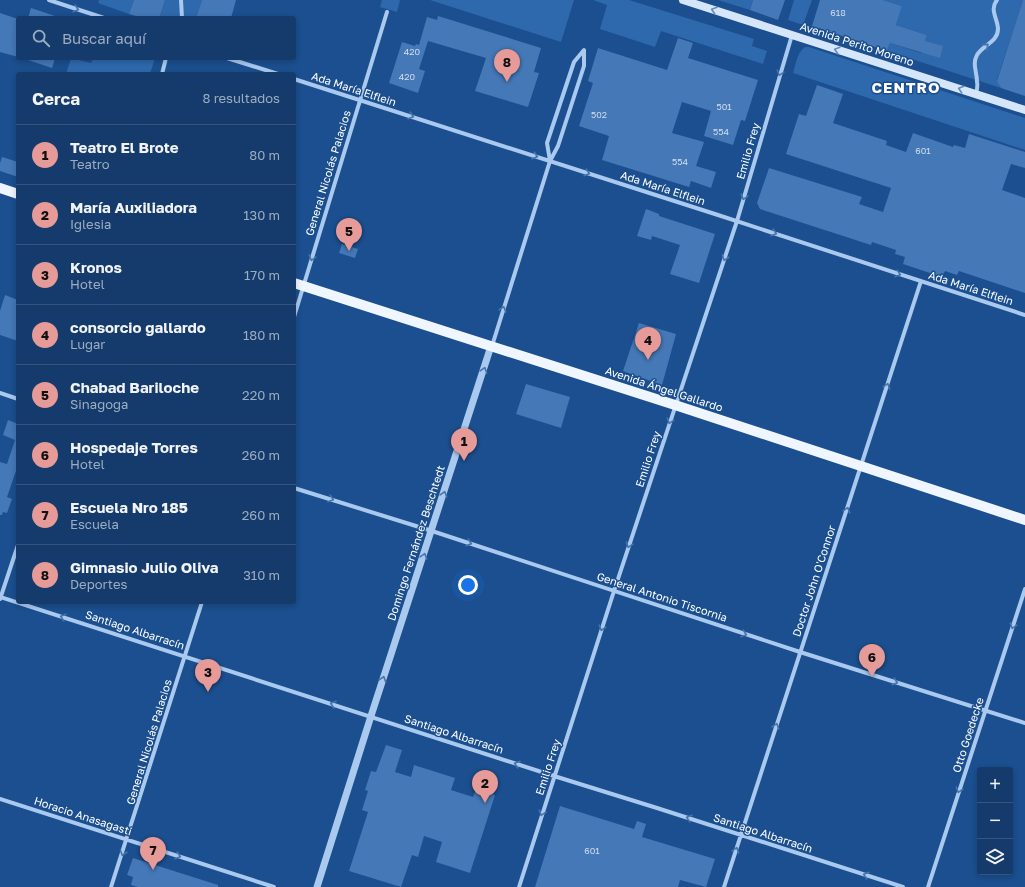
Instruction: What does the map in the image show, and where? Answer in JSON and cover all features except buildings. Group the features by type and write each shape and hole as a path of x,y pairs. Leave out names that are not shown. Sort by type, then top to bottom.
{"main road":[{"name":"Avenida Perito Moreno","path":"682,0 1025,110"},
{"path":"0,188 16,193"},
{"name":"Avenida Ángel Gallardo","path":"299,285 675,405 1025,520"}],"street":[{"path":"49,0 98,16"},
{"path":"180,0 182,16"},
{"path":"976,94 978,80 974,70 974,62 980,51 996,36 998,31 998,25 993,10 997,0"},
{"name":"General Nicolás Palacios","path":"296,304 299,285 387,12"},
{"name":"Emilio Frey","path":"519,887 614,591 737,221 792,35"},
{"name":"Domingo Fernández Beschtedt","path":"317,887 370,716 492,346 550,161 558,146 584,66 584,50 574,62 547,143 550,161"},
{"path":"162,72 166,60"},
{"path":"233,60 272,72"},
{"name":"Ada María Elflein","path":"296,80 1025,315"},
{"name":"Doctor John O'Connor","path":"724,887 921,281"},
{"path":"0,393 16,398"},
{"name":"General Antonio Tiscornia","path":"296,489 432,531 800,652 1025,723"},
{"path":"0,598 16,551"},
{"name":"Otto Goedecke","path":"928,887 1025,589"},
{"name":"Santiago Albarracín","path":"0,598 16,603"},
{"name":"Santiago Albarracín","path":"19,604 903,887"},
{"name":"General Nicolás Palacios","path":"111,887 201,604"},
{"name":"Horacio Anasagasti","path":"0,799 274,887"}],"shaded area":[{"path":"99,0 134,0 129,14 98,3"},
{"path":"165,0 202,0 197,16 160,16"},
{"path":"382,0 400,0 397,12 380,7"},
{"path":"430,0 574,0 561,42"},
{"path":"593,0 629,0 754,39 752,46 767,51 763,64 661,31 655,47 600,29 607,5"},
{"path":"718,0 753,0 750,10"},
{"path":"794,0 812,0 803,25 788,20"},
{"path":"883,0 1023,0 997,80 1001,88 887,51 890,43 921,53 927,35 896,25 902,6"},
{"path":"805,47 809,47 1025,118 1025,150 793,73 798,55"},
{"path":"70,60 79,60 91,63 92,60 154,60 151,72 67,72"}],"place":[{"name":"Gimnasio Julio Oliva","path":"507,82"},
{"name":"Chabad Bariloche","path":"349,251"},
{"name":"consorcio gallardo","path":"648,360"},
{"name":"Teatro El Brote","path":"464,461"},
{"name":"Hospedaje Torres","path":"872,677"},
{"name":"Kronos","path":"208,692"},
{"name":"María Auxiliadora","path":"485,803"},
{"name":"Escuela Nro 185","path":"153,870"}],"district":[{"name":"CENTRO","path":"906,88"}]}
